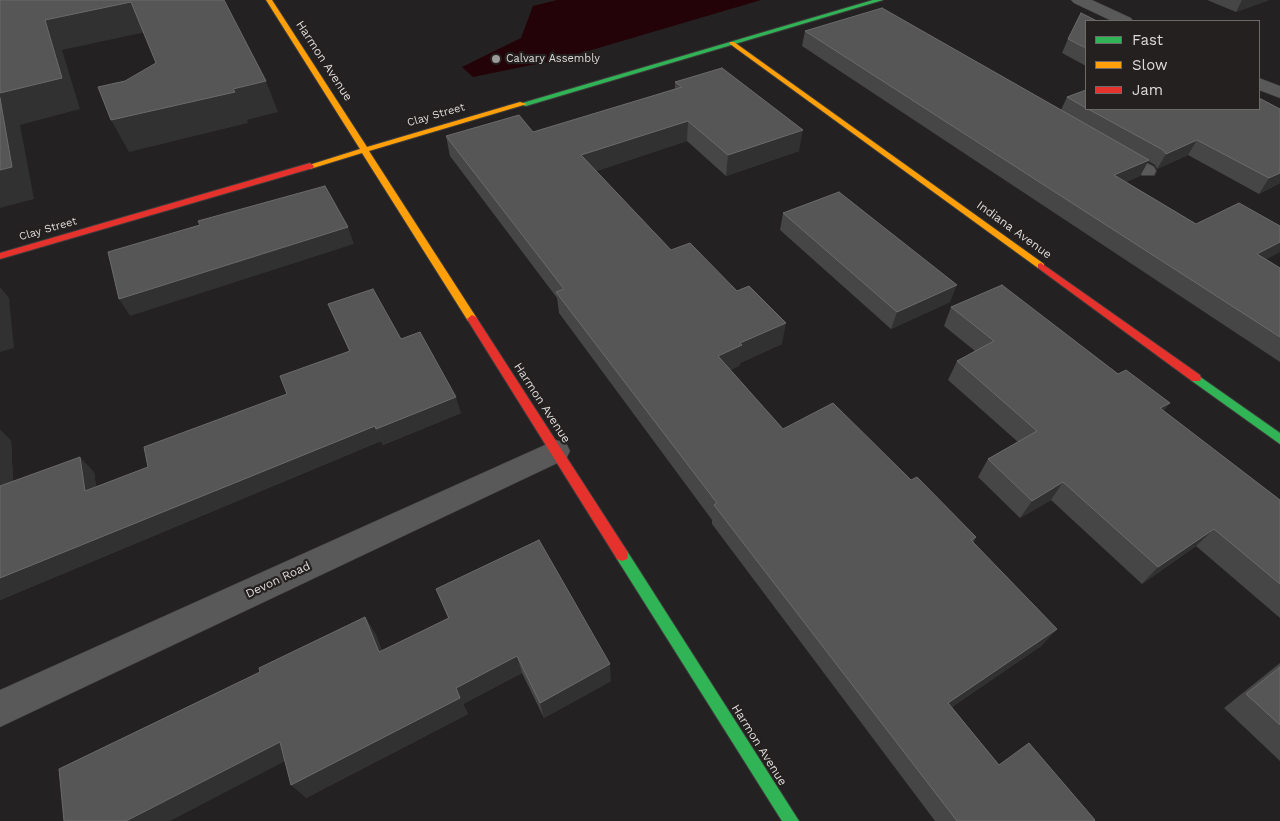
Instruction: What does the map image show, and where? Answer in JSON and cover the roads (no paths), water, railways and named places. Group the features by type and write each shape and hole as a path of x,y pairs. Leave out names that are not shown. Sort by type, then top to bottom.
{"street":[{"name":"Harmon Avenue","path":"268,0 792,821"},
{"name":"Clay Street","path":"0,256 880,0"},
{"path":"1079,0 1123,20"},
{"name":"Indiana Avenue","path":"732,43 1280,439"},
{"path":"1260,83 1280,93"},
{"name":"Devon Road","path":"0,709 556,451"}],"lane":[{"path":"861,6 878,15"},
{"path":"1106,146 1148,171"}],"place":[{"name":"Calvary Assembly","path":"496,59"}]}
